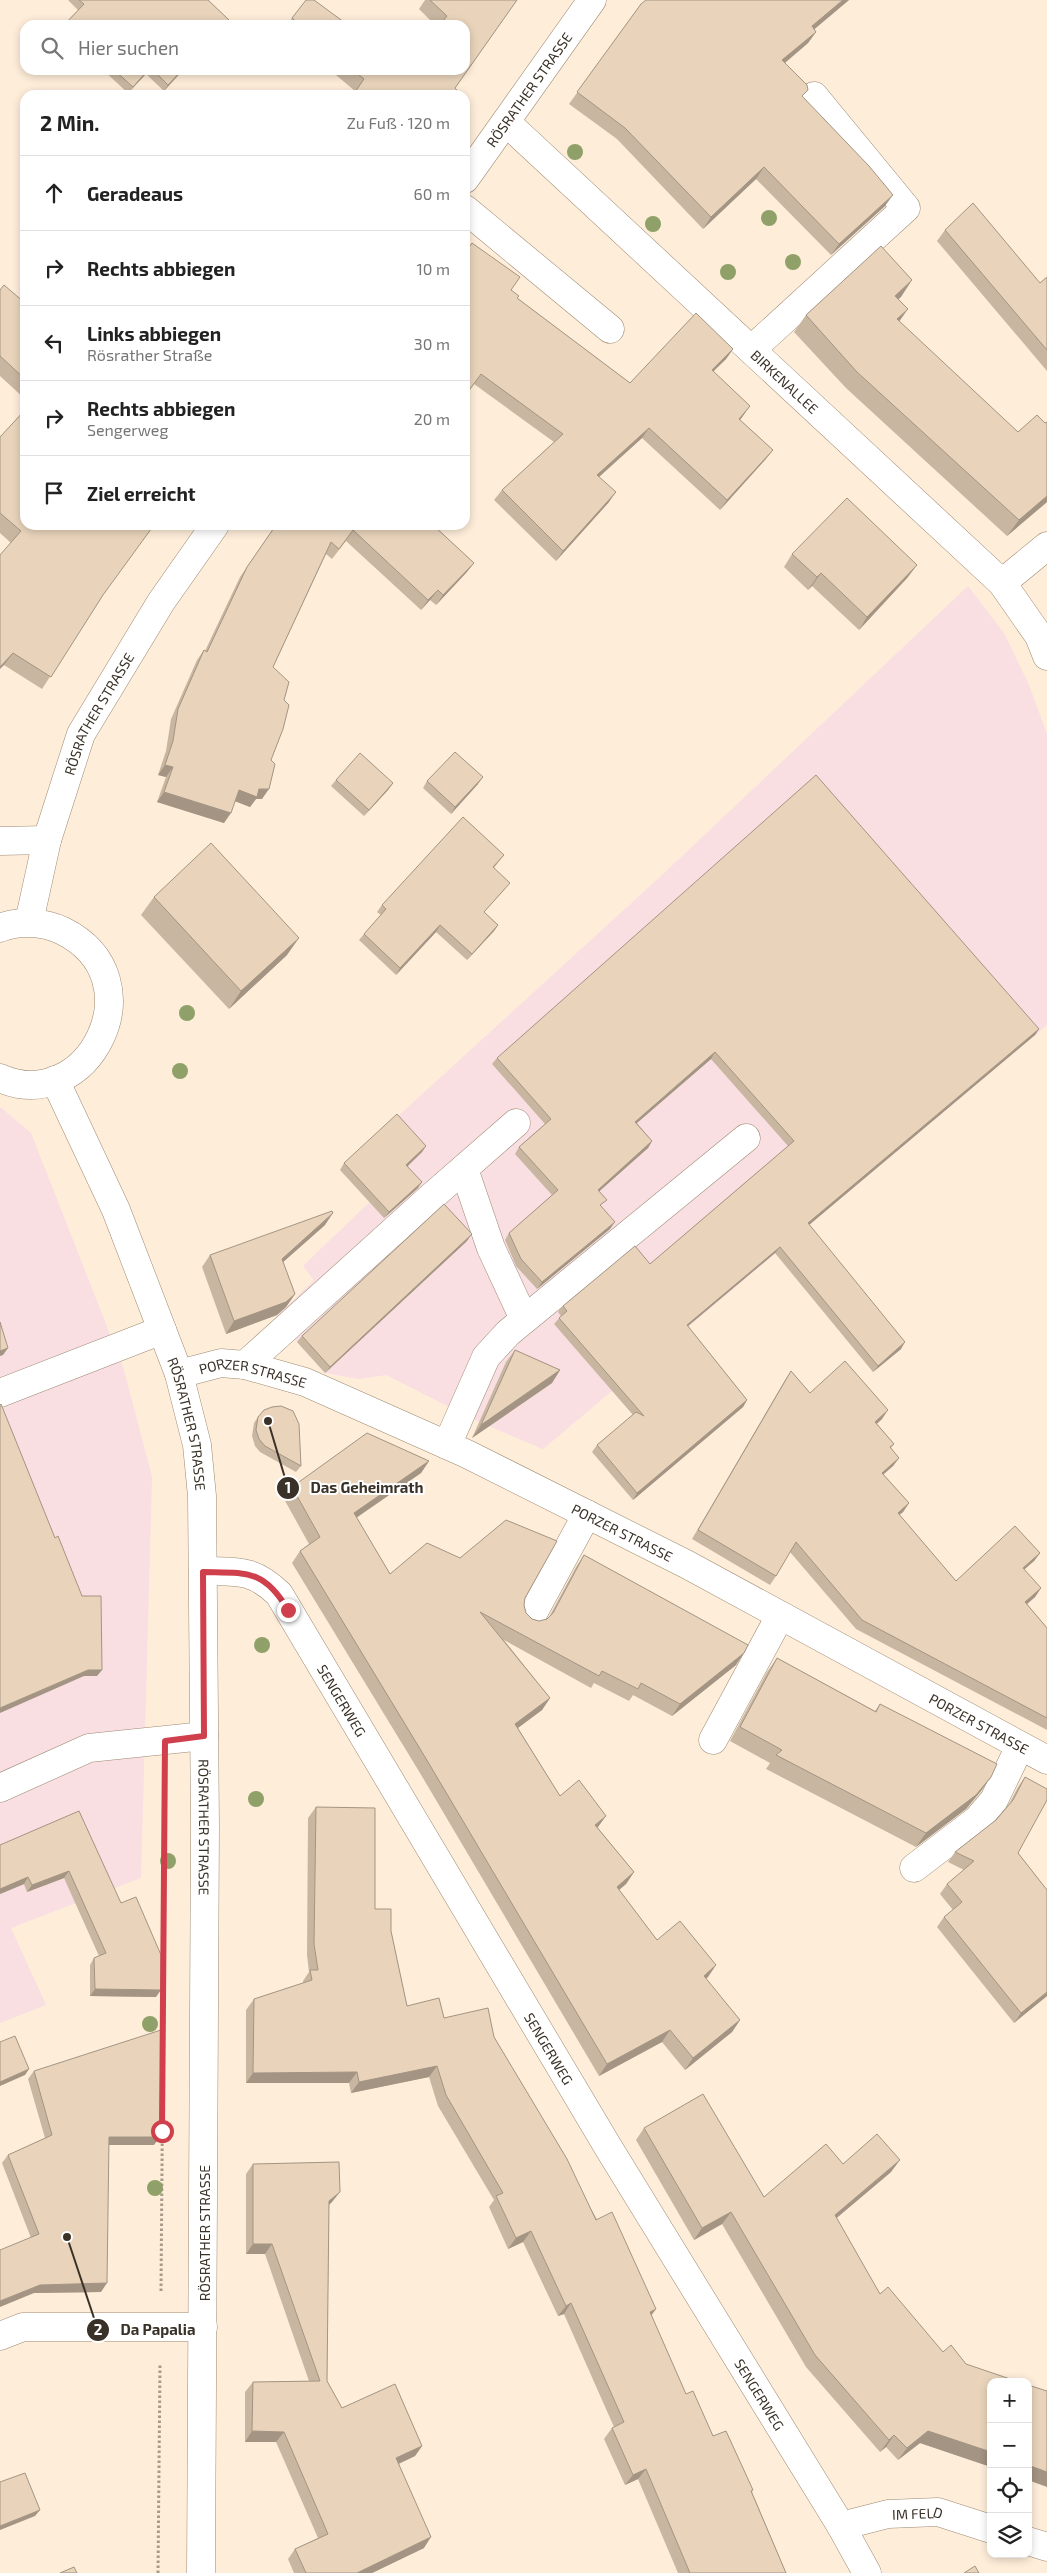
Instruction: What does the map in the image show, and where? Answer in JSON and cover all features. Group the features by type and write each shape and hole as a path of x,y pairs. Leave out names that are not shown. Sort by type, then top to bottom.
{"street":[{"name":"RÖSRATHER STRASSE","path":"470,172 592,0"},
{"path":"751,350 906,208 814,96"},
{"name":"BIRKENALLEE","path":"506,122 1002,583 1038,636 1047,656"},
{"path":"470,213 610,329"},
{"name":"RÖSRATHER STRASSE","path":"29,922 47,840 81,734 161,602 211,530"},
{"path":"1002,583 1047,546"},
{"path":"0,840 47,840"},
{"path":"0,928 29,922 54,926 76,938 94,955 107,986 110,1003 106,1028 95,1050 78,1068 55,1080 31,1084 0,1078"},
{"name":"RÖSRATHER STRASSE","path":"55,1080 116,1210 179,1374 197,1445 202,1496 204,1736 203,2327 200,2573"},
{"path":"245,1366 516,1123"},
{"path":"447,1445 486,1358 508,1333 746,1138"},
{"path":"464,1169 492,1248 524,1319"},
{"path":"0,1393 162,1330"},
{"name":"PORZER STRASSE","path":"179,1374 221,1363 245,1366 305,1382 447,1445 587,1514 1047,1760"},
{"path":"531,1617 587,1514"},
{"name":"SENGERWEG","path":"203,1572 247,1573 265,1580 278,1594 608,2147 841,2526 867,2573"},
{"path":"713,1740 780,1616"},
{"path":"0,1788 89,1748 204,1736"},
{"path":"914,1868 977,1820 994,1800 1020,1746"},
{"path":"0,2336 23,2327 203,2327"},
{"name":"IM FELD","path":"841,2526 888,2514 938,2512 987,2528"},
{"path":"1032,2542 1047,2548"}],"path":[{"path":"158,2573 165,1741"}],"shaded area":[{"path":"968,586 1004,633 1029,685 1047,734 1047,1025 543,1449 479,1422 386,1375 359,1379 325,1373 297,1342 279,1314 314,1280 303,1266 402,1171 373,1139 661,876"},
{"path":"0,1107 31,1133 124,1370 152,1477 141,1878 11,1928 46,2005 0,2023"}],"building":[{"path":"79,0 208,0 229,20 69,20 84,4"},
{"path":"306,0 314,0 341,20 294,20 292,18"},
{"path":"430,0 517,0 470,67 470,20 444,20 447,16"},
{"path":"646,0 843,0 812,26 816,32 782,60 807,85 808,90 802,96 869,166 893,195 839,244 764,167 711,217 625,128 577,92 641,4"},
{"path":"120,75 144,75 133,87"},
{"path":"158,75 177,75 168,85"},
{"path":"359,75 464,75 455,88 457,90 356,90 364,79"},
{"path":"973,203 1040,283 1047,277 1047,350 945,230"},
{"path":"472,243 520,277 511,290 519,296 517,298 630,383 696,313 733,349 712,370 750,406 739,419 773,450 727,500 649,428 597,475 616,492 563,551 502,490 563,434 481,374 470,389 470,246"},
{"path":"881,246 912,280 895,296 908,309 897,319 1018,432 1037,415 1045,423 1047,422 1047,496 1019,520 857,372 806,315"},
{"path":"4,285 20,299 20,374 0,356 0,290"},
{"path":"20,415 20,530 150,530 103,595 51,677 13,653 0,667 0,555 21,531 0,513 0,437"},
{"path":"847,498 917,565 867,617 821,573 817,577 792,554"},
{"path":"273,530 353,530 339,549 331,542 273,667 289,682 284,700 289,705 283,729 271,760 275,764 269,789 259,789 257,797 239,790 231,813 164,792 173,767 165,765 173,741 178,709 204,650 207,652 247,567"},
{"path":"353,530 438,530 474,563 443,595 438,590 428,600"},
{"path":"455,752 483,777 455,807 427,781"},
{"path":"360,753 393,783 369,810 336,780"},
{"path":"816,775 1039,1029 808,1223 905,1342 878,1366 780,1247 687,1325 747,1400 637,1493 597,1445 636,1412 644,1416 559,1318 567,1311 563,1306 635,1246 650,1264 794,1141 715,1052 635,1122 652,1141 598,1190 607,1200 600,1205 615,1222 542,1282 521,1259 509,1233 558,1190 519,1147 551,1119 497,1058"},
{"path":"463,817 504,855 493,867 510,883 484,912 498,925 472,954 440,925 400,968 364,934 386,909 382,905"},
{"path":"211,843 299,938 241,991 154,897"},
{"path":"397,1114 426,1146 406,1165 422,1182 389,1212 344,1163"},
{"path":"444,1204 472,1234 330,1367 302,1336"},
{"path":"332,1211 333,1213 282,1259 295,1294 286,1302 234,1321 210,1255"},
{"path":"0,1322 8,1348 0,1351"},
{"path":"515,1350 560,1370 481,1425"},
{"path":"845,1361 888,1410 875,1422 894,1444 890,1447 899,1458 882,1473 909,1503 898,1513 956,1581 1015,1526 1040,1553 1023,1568 1041,1588 1025,1602 1047,1628 1047,1718 862,1620 796,1542 776,1576 698,1530 791,1371 810,1393"},
{"path":"0,1405 55,1538 58,1536 82,1596 101,1596 102,1670 88,1670 0,1708"},
{"path":"281,1406 293,1411 299,1424 301,1466 265,1446 259,1439 256,1430 258,1417 264,1410"},
{"path":"367,1433 429,1461 354,1513 390,1574 427,1543 460,1558 506,1520 557,1541 525,1598 526,1613 532,1619 539,1621 547,1619 553,1613 584,1555 748,1645 744,1653 680,1704 641,1683 638,1689 602,1671 599,1676 480,1612 550,1698 515,1724 560,1796 579,1780 606,1816 595,1825 634,1872 617,1887 657,1940 680,1921 716,1965 704,1976 740,2020 693,2058 670,2030 607,2064 300,1551 320,1537 292,1487"},
{"path":"777,1658 876,1712 880,1704 997,1764 991,1777 976,1795 926,1833 776,1755 782,1750 740,1727"},
{"path":"1025,1777 1047,1789 1047,1800 1018,1853 1047,1890 1047,1992 1021,2013 944,1917 962,1902 947,1884 974,1861 955,1852 996,1820 1013,1800"},
{"path":"316,1807 375,1808 375,1909 391,1909 391,1931 407,2006 439,1998 444,2018 488,2008 494,2037 567,2159 596,2220 612,2212 656,2309 650,2312 686,2394 693,2391 713,2436 726,2431 753,2490 751,2491 786,2573 690,2573 646,2469 633,2475 612,2428 624,2422 571,2303 566,2306 531,2231 516,2238 496,2196 503,2193 446,2095 437,2066 359,2082 357,2072 253,2073 254,1999 312,1980 310,1970 318,1970 314,1944"},
{"path":"79,1811 121,1903 136,1897 161,1955 161,1990 95,1989 94,1958 106,1953 69,1871 32,1885 28,1877 0,1889 0,1845"},
{"path":"161,2030 160,2137 109,2137 107,2283 40,2285 0,2301 0,2250 39,2234 8,2155 52,2135 34,2071"},
{"path":"15,2036 29,2069 0,2082 0,2042"},
{"path":"703,2094 764,2197 826,2144 843,2164 877,2134 900,2160 835,2215 880,2294 888,2287 943,2352 951,2345 966,2364 1007,2378 987,2378 987,2451 928,2431 907,2448 894,2435 889,2440 815,2355 731,2212 702,2228 644,2128"},
{"path":"339,2162 340,2192 329,2201 327,2381 342,2408 395,2384 422,2446 396,2458 431,2537 357,2573 306,2573 295,2549 328,2534 284,2432 252,2431 253,2382 320,2381 272,2244 253,2244 253,2164"},
{"path":"1032,2386 1047,2391 1047,2472 1032,2466"},
{"path":"25,2473 40,2510 0,2526 0,2482"},
{"path":"975,2566 979,2573 964,2573"},
{"path":"74,2567 77,2573 60,2573"}],"place":[{"name":"Das Geheimrath","path":"268,1421"},
{"name":"Da Papalia","path":"67,2237"}],"route":[{"path":"162,2131 165,1741 204,1736 203,1572 247,1573 265,1580 278,1594 288,1610"}]}
